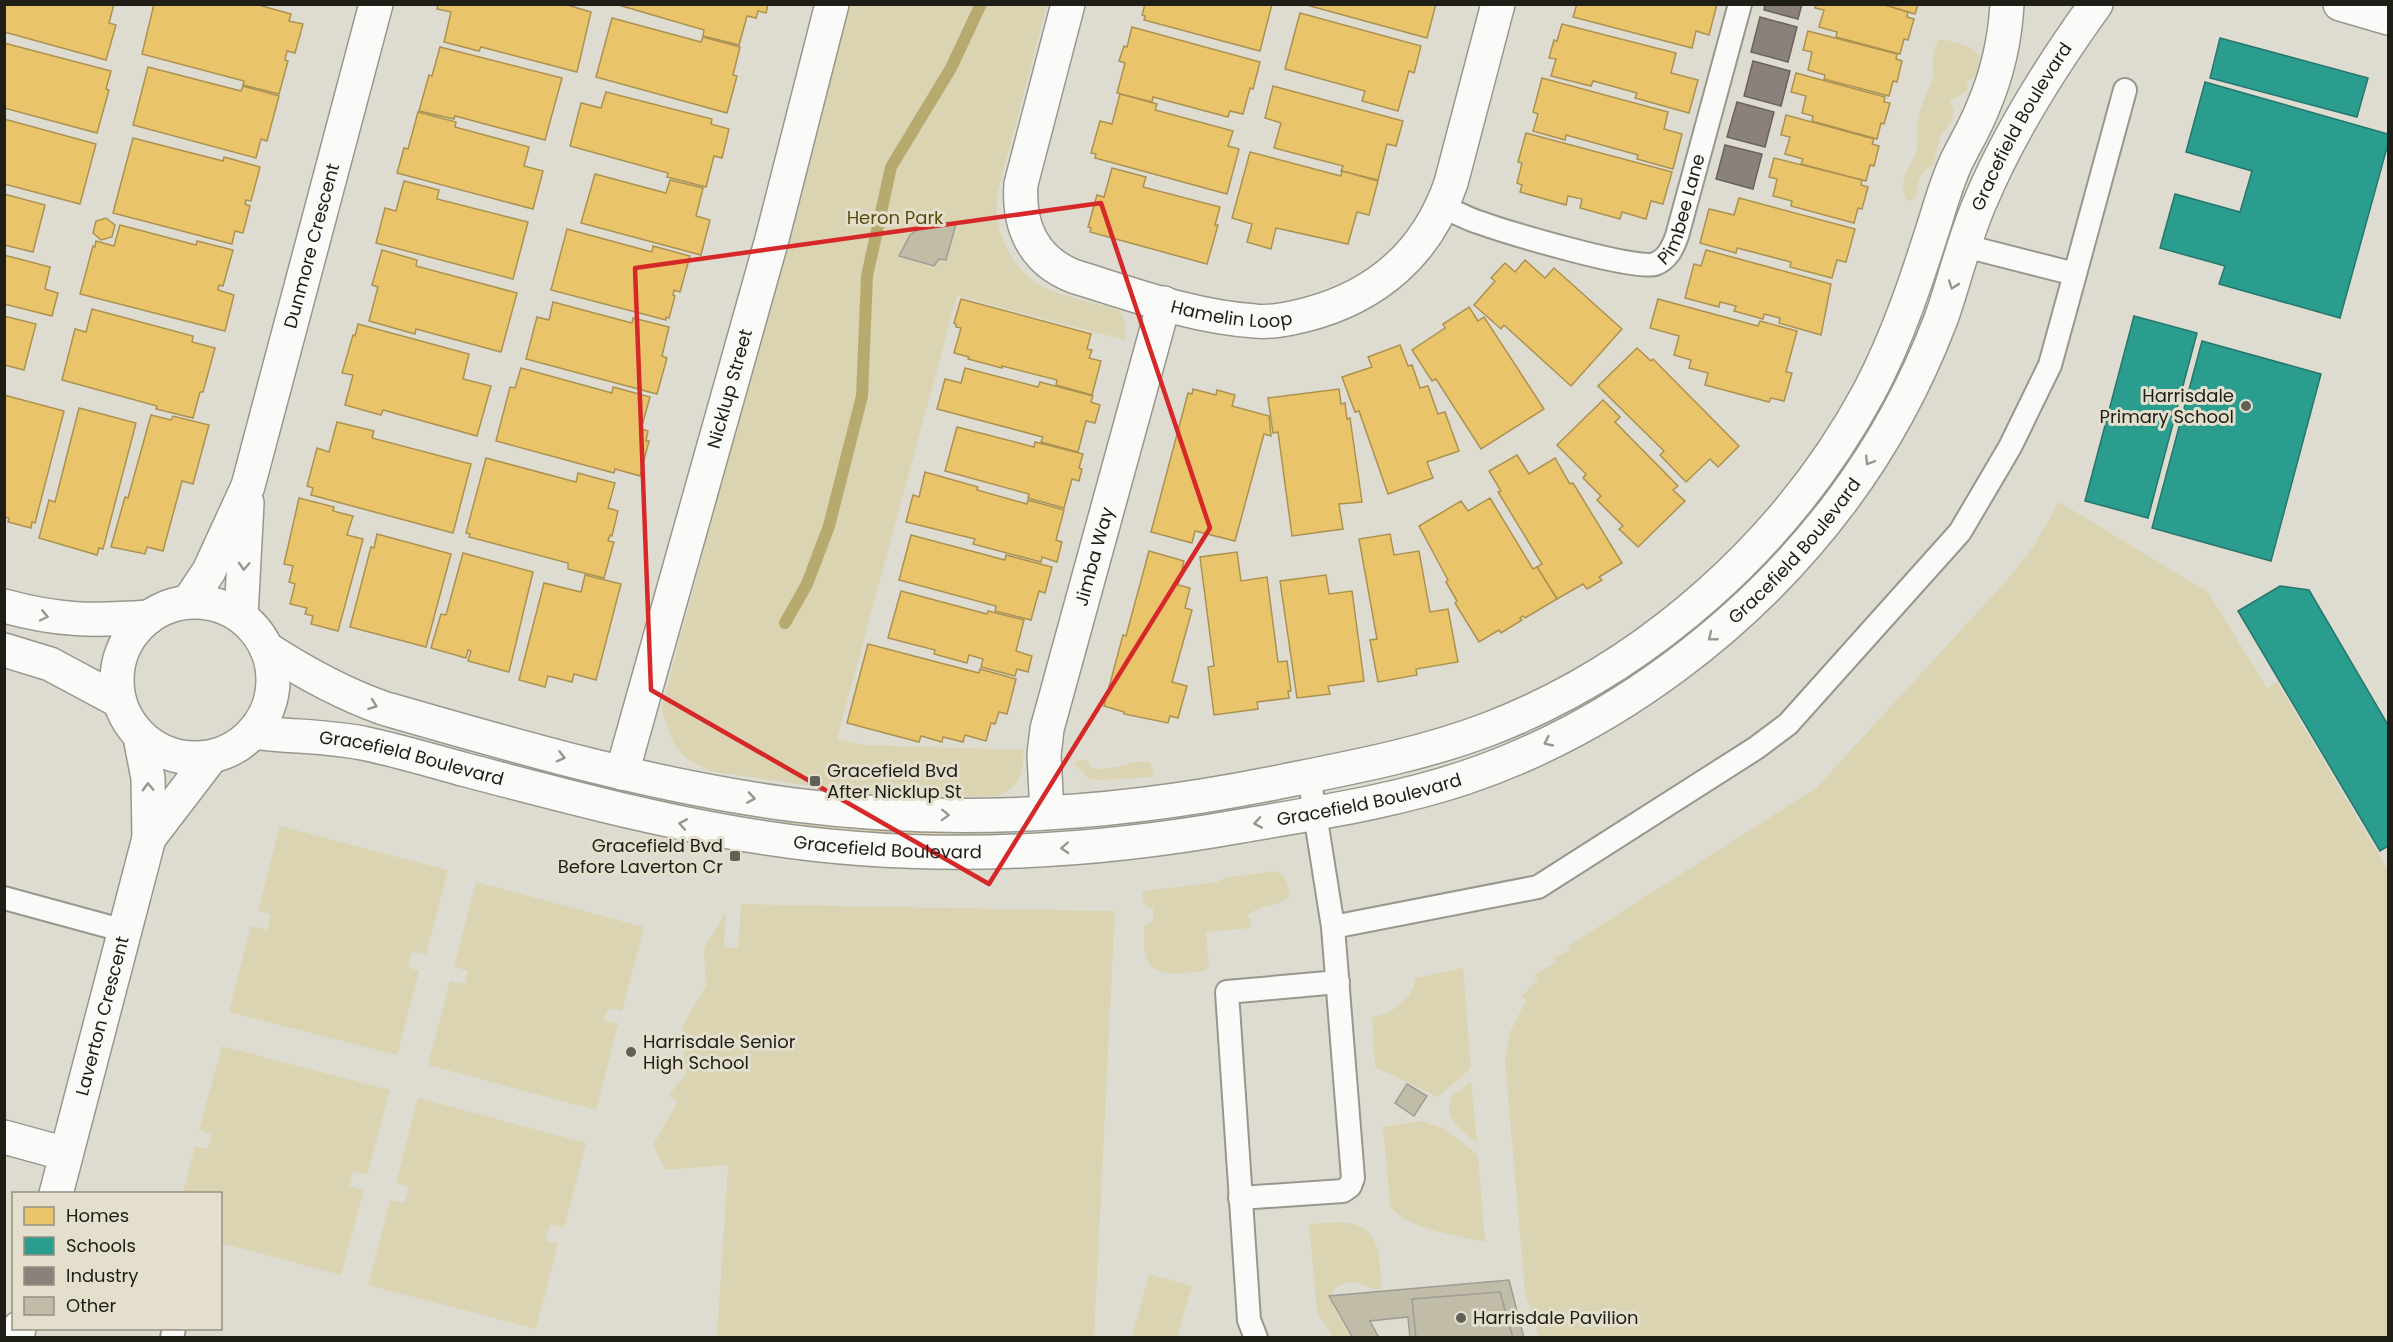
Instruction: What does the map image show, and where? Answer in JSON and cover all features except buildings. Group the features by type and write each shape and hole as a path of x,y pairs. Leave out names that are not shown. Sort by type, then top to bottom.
{"street":[{"name":"Dunmore Crescent","path":"189,601 209,571 248,486 376,4"},
{"name":"Nicklup Street","path":"622,773 772,239 832,4"},
{"name":"Hamelin Loop","path":"1068,4 1021,184 1020,201 1025,229 1038,253 1059,271 1164,303 1211,315 1256,322 1297,316 1339,304 1375,284 1409,256 1433,225 1443,206 1498,4"},
{"name":"Gracefield Boulevard","path":"266,648 305,673 357,699 383,708 622,773 723,794 844,810 970,816 1047,812 1186,799 1309,776 1408,754 1509,721 1581,684 1640,647 1705,597 1734,571 1773,529 1802,494 1843,436 1870,390 1897,332 1912,296 1949,180 1993,83 2005,38 2007,4"},
{"path":"2066,4 2080,4"},
{"name":"Gracefield Boulevard","path":"254,732 365,743 661,820 764,838 917,852 1084,847 1178,837 1366,803 1457,780 1566,734 1649,684 1729,623 1789,564 1843,500 1904,400 1931,344 1978,207 2008,144 2053,69 2096,4"},
{"path":"2340,4 2388,18"},
{"name":"Jimba Way","path":"1047,812 1044,755 1047,729 1164,303"},
{"name":"Dunmore Crescent","path":"241,616 248,486"},
{"path":"189,601 207,602 225,607 241,616 257,633 266,648 273,675 273,696 266,715 254,732 234,748 211,757 185,758 161,751 140,737 128,722 116,687 117,665 124,644 140,623 162,608 189,601"},
{"path":"4,606 58,619 94,621 149,617"},
{"path":"4,650 50,664 119,701"},
{"name":"Laverton Crescent","path":"56,1192 149,838 148,778 140,737"},
{"name":"Laverton Crescent","path":"149,838 211,757"},
{"path":"4,1137 66,1154"}],"lane":[{"name":"Pimbee Lane","path":"1443,206 1482,224 1624,263 1650,265 1663,260 1669,254 1677,236 1740,4"},
{"path":"1333,927 1538,887 1756,748 1788,724 1960,532 2010,447 2050,365 2125,90"},
{"path":"1965,246 2075,274"},
{"path":"1240,1198 1343,1191 1350,1186 1353,1178 1333,927 1309,776"},
{"path":"4,898 125,931"},
{"path":"1256,1338 1249,1320 1227,992 1338,982"}],"highlighted area":[{"path":"1101,203 1210,528 989,884 651,690 635,268"}],"green space":[{"name":"Heron Park","path":"849,5 1047,5 997,195 998,224 1008,251 1025,274 1036,283 1057,293 1116,309 1125,323 1125,340 957,296 837,739 864,745 1024,750 1019,777 1007,792 999,796 895,798 709,771 685,757 674,744 662,711"},
{"path":"1938,40 1962,44 1981,57 1976,74 1967,83 1967,91 1950,101 1954,109 1952,121 1941,135 1933,165 1922,174 1918,182 1916,197 1911,201 1906,200 1904,177 1917,146 1918,118 1934,74 1932,61"},
{"path":"1847,451 1856,456 1832,491 1772,563 1656,664 1585,705 1583,699"},
{"path":"2059,502 2208,592 2267,688 2277,682 2388,870 2388,1337 1539,1337 1525,1292 1505,1062 1509,1034 1526,1000 1521,997 1538,979 1534,975 1556,962 1553,957 1569,951 1568,946 1816,788 2006,581 2033,547"},
{"path":"1088,761 1092,768 1099,769 1135,762 1150,762 1154,774 1153,777 1096,780 1088,778 1073,762"},
{"path":"777,816 1000,829 1004,833 1003,838 893,836 775,825"},
{"path":"280,826 448,870 426,955 412,952 408,967 419,971 397,1055 229,1012 251,926 267,930 271,914 258,911"},
{"path":"1273,871 1284,877 1290,897 1252,912 1247,916 1251,928 1206,932 1209,967 1205,971 1165,973 1150,965 1144,944 1144,925 1153,921 1153,908 1147,907 1142,901 1143,891 1217,882 1225,878"},
{"path":"476,882 644,927 622,1011 608,1008 604,1020 618,1024 596,1110 428,1065 450,981 465,984 468,971 454,967"},
{"path":"741,904 1115,911 1094,1337 717,1337 728,1165 665,1170 653,1145 678,1101 669,1095 686,1074 682,1027 706,986 704,948 726,912 724,947 738,948"},
{"path":"1463,968 1471,1068 1438,1097 1375,1067 1372,1017 1400,1005 1410,993 1416,978"},
{"path":"222,1046 390,1090 367,1175 353,1171 349,1186 364,1190 341,1275 222,1243 222,1192 183,1192 195,1146 208,1149 212,1134 199,1130"},
{"path":"1471,1082 1477,1143 1455,1124 1449,1105 1451,1097"},
{"path":"418,1098 586,1143 564,1228 550,1224 545,1240 558,1244 536,1329 368,1285 390,1200 404,1203 409,1187 396,1183"},
{"path":"1421,1121 1445,1129 1478,1155 1485,1242 1420,1226 1397,1213 1390,1205 1383,1127"},
{"path":"1339,1222 1353,1224 1364,1229 1371,1235 1379,1254 1382,1290 1353,1282 1333,1290 1335,1309 1352,1337 1333,1337 1317,1312 1309,1224"},
{"path":"1149,1274 1192,1286 1177,1337 1132,1337"}],"waterway":[{"path":"785,623 807,584 829,526 862,396 867,276 891,167 951,68 981,4"}],"place":[{"name":"Harrisdale Primary School","path":"2246,406"},
{"name":"Gracefield Bvd After Nicklup St","path":"815,781"},
{"name":"Gracefield Bvd Before Laverton Cr","path":"735,856"},
{"name":"Harrisdale Senior High School","path":"631,1052"},
{"name":"Harrisdale Pavilion","path":"1461,1318"}]}
